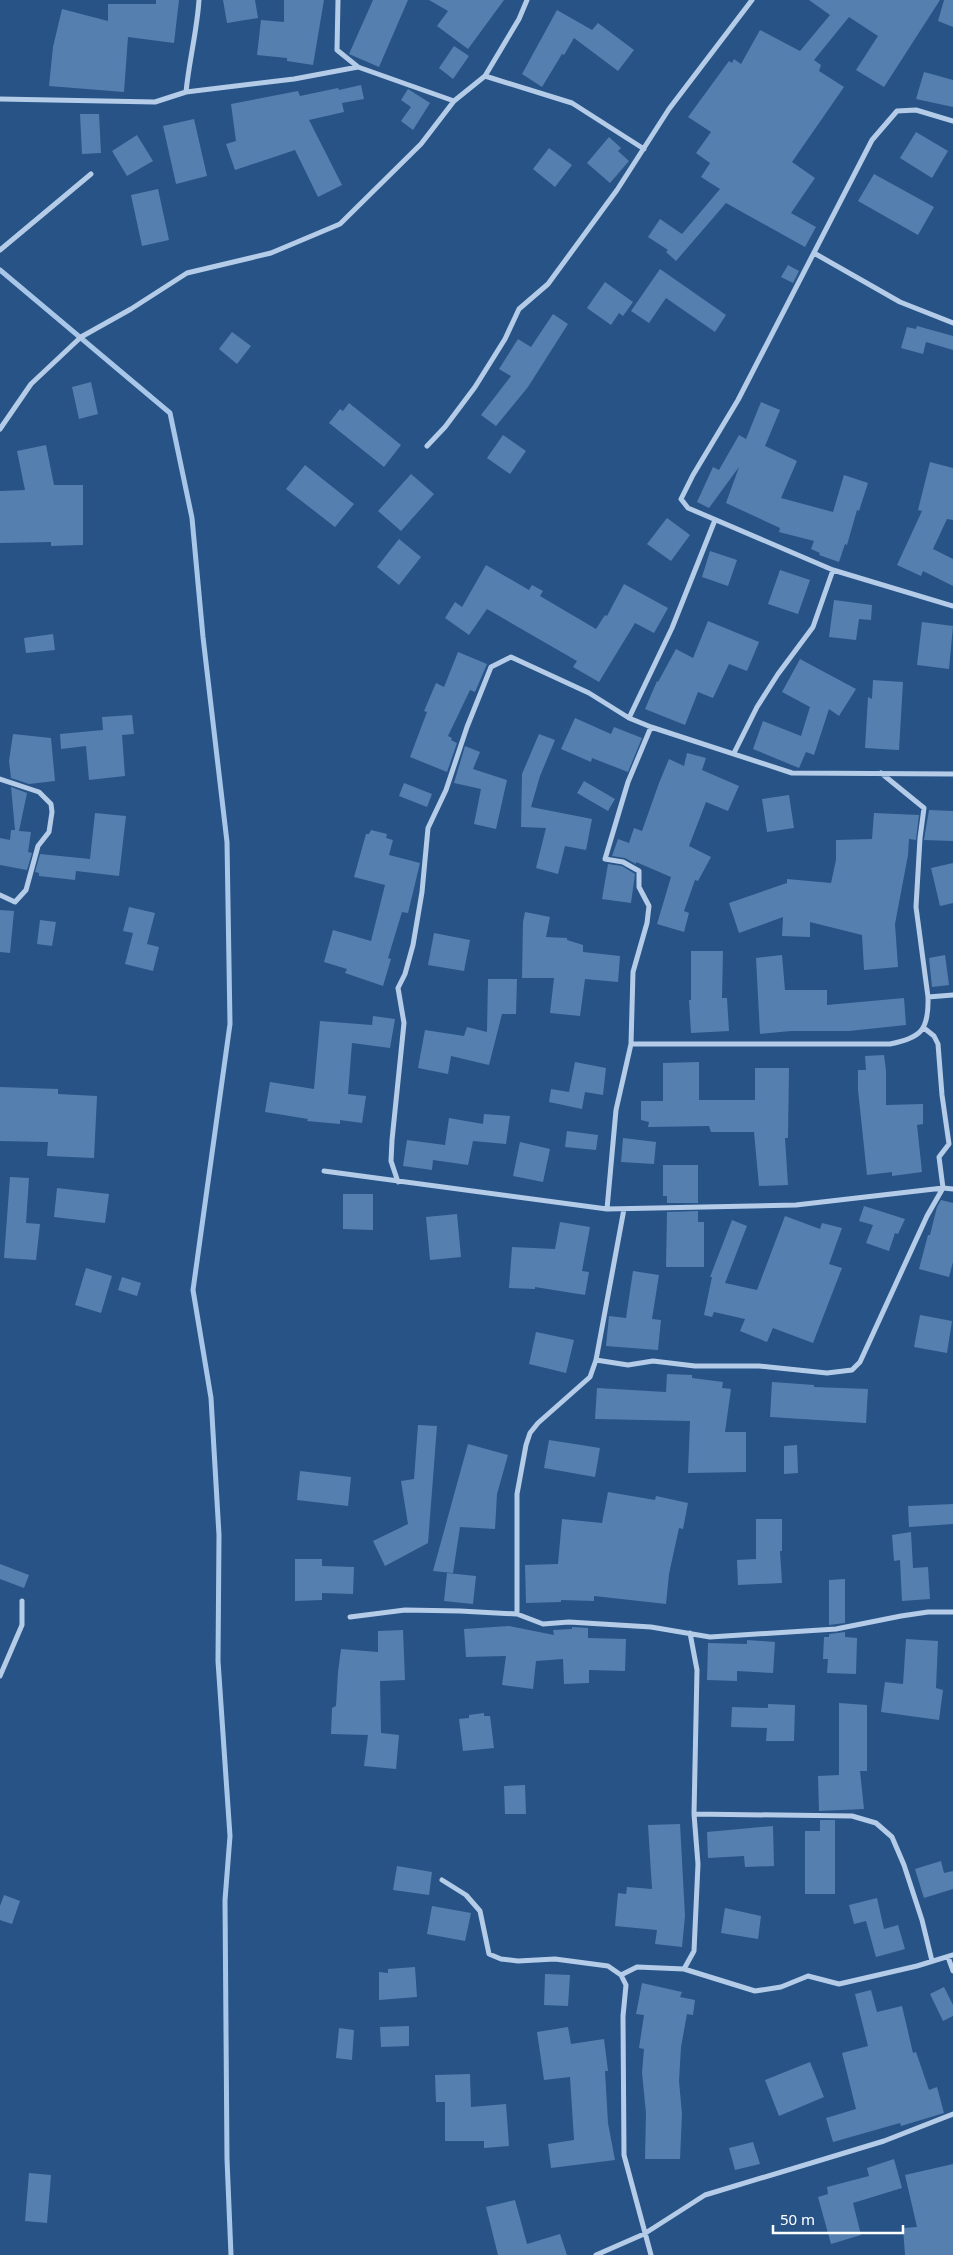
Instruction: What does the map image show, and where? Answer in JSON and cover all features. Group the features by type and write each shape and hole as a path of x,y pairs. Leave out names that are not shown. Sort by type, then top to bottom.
{"street":[{"path":"186,92 189,56 198,17 199,0"},
{"path":"338,0 337,50 358,67 454,101"},
{"path":"0,429 31,384 82,337 131,310 187,273 271,253 340,224 421,144 454,101 485,76 519,19 527,0"},
{"path":"427,446 475,387 505,339 518,309 548,284 644,149 669,109 752,0"},
{"path":"0,99 155,102 186,92 294,79 358,67"},
{"path":"485,76 572,103 644,149"},
{"path":"953,120 916,110 897,111 872,140 738,400 693,474 682,499 688,508 833,570 953,606"},
{"path":"0,250 91,174"},
{"path":"814,252 900,302 953,323"},
{"path":"629,718 672,628 715,520"},
{"path":"734,754 757,708 778,674 813,627 833,570"},
{"path":"398,1182 391,1161 404,1023 398,988 405,974 413,945 422,892 428,828 446,790 467,727 491,667 511,657 589,693 629,718 792,773 953,774"},
{"path":"607,1209 616,1110 632,1044 633,972 645,932 649,906 639,887 639,871 623,862 605,859 628,782 651,727"},
{"path":"632,1044 890,1044 910,1040 924,1028 928,1012 928,997 916,908 920,838 924,808 881,773"},
{"path":"0,779 39,792 51,804 52,812 49,832 38,846 26,890 15,902 0,895"},
{"path":"928,997 953,995"},
{"path":"596,1360 628,1365 654,1361 695,1366 759,1366 827,1373 852,1370 860,1362 927,1216 943,1188 939,1157 950,1144 942,1095 938,1044 934,1036 924,1028"},
{"path":"324,1171 607,1209 796,1205 943,1188 953,1189"},
{"path":"516,1614 517,1494 526,1445 530,1433 538,1423 590,1376 596,1360 624,1208"},
{"path":"0,1676 22,1625 22,1601"},
{"path":"350,1617 405,1610 516,1614 543,1624 569,1622 651,1628 710,1636 836,1628 901,1616 953,1612"},
{"path":"684,1969 694,1951 698,1864 694,1814 697,1670 690,1633"},
{"path":"694,1814 852,1816 876,1823 892,1837 904,1865 922,1920 932,1961"},
{"path":"442,1880 466,1895 480,1911 489,1954 501,1959 518,1962 554,1959 608,1966 621,1976 626,1985 622,2043 624,2155 651,2255"},
{"path":"621,1976 637,1967 684,1969 755,1991 781,1987 808,1976 839,1984 950,1956 953,1971"},
{"path":"596,2255 644,2234 706,2195 884,2141 953,2114"}],"building":[{"path":"156,0 179,0 174,43 128,37 124,92 49,86 53,47 62,9 108,21 108,4 156,4"},
{"path":"223,0 255,0 258,18 227,23"},
{"path":"284,0 324,0 313,65 287,61 287,58 257,55 261,20 284,22"},
{"path":"373,0 408,0 379,67 349,54"},
{"path":"429,0 504,0 468,49 437,26 448,11"},
{"path":"809,0 940,0 884,87 856,70 878,36 849,17 814,60 821,65 819,71 844,87 792,162 815,178 791,213 816,227 805,247 726,203 676,261 666,252 668,250 648,237 660,219 682,234 720,189 701,177 710,163 696,153 711,132 688,117 729,61 732,63 734,59 741,64 760,30 800,51 830,15"},
{"path":"944,0 953,0 953,27 938,21"},
{"path":"557,10 592,30 598,23 634,50 618,71 574,38 542,87 522,74"},
{"path":"454,46 469,56 453,79 439,68"},
{"path":"924,72 953,80 953,107 916,99"},
{"path":"361,85 364,99 342,103 344,112 309,120 342,185 318,197 295,150 235,170 226,144 236,141 231,104 298,91 300,96"},
{"path":"408,89 430,103 413,130 401,121 411,107 401,100"},
{"path":"80,114 99,114 101,153 82,154"},
{"path":"194,119 207,176 176,184 163,126"},
{"path":"916,132 948,151 932,178 900,158"},
{"path":"137,135 153,161 127,176 112,151"},
{"path":"609,137 621,148 618,151 629,161 610,183 587,163"},
{"path":"549,148 572,165 555,187 533,169"},
{"path":"874,174 934,207 918,235 858,201"},
{"path":"158,189 169,240 142,246 131,195"},
{"path":"788,265 799,271 793,283 781,277"},
{"path":"660,269 726,315 715,332 666,298 649,323 631,311"},
{"path":"605,282 633,302 623,316 619,313 611,325 587,308"},
{"path":"553,314 568,324 528,387 496,426 481,415 511,376 499,369 518,339 531,347"},
{"path":"917,326 953,336 953,350 926,342 923,354 901,348 907,327 916,329"},
{"path":"232,332 251,346 237,364 219,349"},
{"path":"91,382 98,414 79,419 72,387"},
{"path":"761,402 780,410 765,446 797,461 781,498 833,512 844,475 868,483 859,511 857,510 847,545 845,544 839,562 819,555 820,553 811,549 814,541 779,532 780,528 726,503 739,467 709,508 697,502 713,467 719,470 739,435 746,439"},
{"path":"349,403 401,445 384,467 329,423 340,409 343,411"},
{"path":"503,435 526,451 510,474 487,458"},
{"path":"46,445 54,485 83,485 83,545 51,546 51,542 0,543 0,491 25,490 17,451"},
{"path":"930,462 953,468 953,520 947,519 933,549 953,559 953,586 923,571 921,576 897,565 922,511 918,510"},
{"path":"305,465 354,504 335,527 286,489"},
{"path":"411,474 434,494 401,531 378,511"},
{"path":"667,518 690,535 671,561 647,544"},
{"path":"399,539 421,557 399,585 377,567"},
{"path":"710,551 737,560 728,586 702,577"},
{"path":"486,565 529,590 532,585 543,591 540,596 596,629 605,615 607,616 624,584 668,608 654,633 635,623 599,682 573,667 577,661 487,609 469,635 445,618 455,602 462,607"},
{"path":"780,570 810,580 798,614 768,604"},
{"path":"834,600 872,605 871,620 859,619 856,640 829,637"},
{"path":"708,621 759,642 747,671 729,664 713,698 698,692 685,725 645,709 657,681 676,649 693,658"},
{"path":"922,622 953,626 949,669 917,665"},
{"path":"53,634 55,650 26,653 24,638"},
{"path":"458,652 487,664 475,692 470,690 448,736 457,743 447,772 410,757 427,712 424,711 436,683 444,687"},
{"path":"800,659 856,689 839,716 829,709 814,755 806,752 799,768 753,749 763,721 801,736 810,707 782,692"},
{"path":"873,680 903,682 899,750 865,748 868,697 872,699"},
{"path":"132,715 134,734 122,735 125,776 89,780 86,746 61,749 60,734 103,730 102,717"},
{"path":"575,718 611,734 614,727 642,738 628,772 592,758 591,762 561,749"},
{"path":"13,734 51,738 55,781 29,784 11,778 9,761"},
{"path":"539,734 555,740 540,776 531,807 592,819 586,850 565,846 558,874 536,868 546,828 521,827 522,774"},
{"path":"465,746 480,752 473,769 507,780 496,829 474,824 481,789 454,783"},
{"path":"687,753 706,758 702,770 739,786 728,811 706,802 689,846 711,857 698,881 695,880 684,911 689,913 684,932 657,924 671,877 625,858 612,856 618,839 629,843 634,828 642,831 669,759 684,766"},
{"path":"584,781 615,799 608,811 577,793"},
{"path":"404,783 432,794 427,807 399,796"},
{"path":"11,787 27,793 19,831 31,832 28,852 32,853 27,870 0,865 0,838 10,840 11,830 15,830"},
{"path":"789,795 794,828 767,832 762,799"},
{"path":"929,810 953,811 953,841 924,840"},
{"path":"95,813 126,816 119,876 76,871 75,880 39,876 39,873 35,872 40,854 90,859"},
{"path":"874,813 919,815 916,840 909,839 908,855 895,924 898,967 864,970 862,935 810,922 810,937 782,936 783,917 739,933 729,903 787,883 787,879 831,883 836,860 836,840 872,839"},
{"path":"371,830 387,834 386,838 393,840 389,855 420,863 408,913 402,912 388,958 391,959 383,986 345,973 347,969 324,962 333,930 371,941 385,885 354,877 366,834 369,834"},
{"path":"953,863 953,903 940,906 931,868"},
{"path":"608,864 622,866 635,874 631,903 602,899"},
{"path":"129,907 155,913 147,944 159,947 153,971 125,964 133,933 123,931"},
{"path":"0,910 14,911 10,953 0,952"},
{"path":"525,912 550,917 546,937 567,938 567,940 583,945 583,952 620,956 618,982 585,979 580,1016 550,1013 554,978 522,978 523,922"},
{"path":"40,920 56,922 52,946 37,944"},
{"path":"434,933 470,940 464,971 428,965"},
{"path":"691,951 723,951 722,998 727,998 729,1031 691,1033 689,1000 691,1000"},
{"path":"782,955 785,990 827,990 827,1005 904,998 906,1025 849,1031 791,1031 760,1034 756,958"},
{"path":"945,955 949,985 932,987 929,958"},
{"path":"488,979 517,979 516,1014 502,1014 489,1065 451,1056 448,1074 418,1068 425,1030 464,1036 467,1027 487,1032"},
{"path":"373,1016 395,1019 390,1048 352,1043 348,1094 366,1096 362,1123 340,1120 340,1124 307,1121 308,1119 265,1112 270,1082 314,1089 320,1021 372,1025"},
{"path":"884,1055 886,1105 923,1104 923,1124 917,1125 922,1172 892,1176 892,1172 867,1175 858,1090 858,1070 866,1070 865,1056"},
{"path":"575,1062 606,1068 603,1095 585,1092 582,1109 549,1102 551,1089 569,1092"},
{"path":"699,1062 699,1100 755,1100 755,1068 789,1068 788,1138 785,1138 788,1185 759,1186 754,1132 711,1132 709,1126 648,1127 649,1122 641,1120 641,1101 663,1101 663,1063"},
{"path":"0,1087 58,1089 58,1094 97,1096 94,1158 47,1156 48,1142 0,1141"},
{"path":"484,1114 510,1116 506,1144 473,1141 468,1165 433,1160 432,1170 403,1166 407,1140 445,1145 449,1118 483,1124"},
{"path":"567,1131 598,1135 596,1150 565,1147"},
{"path":"623,1138 656,1142 654,1164 621,1162"},
{"path":"520,1142 550,1149 543,1182 513,1176"},
{"path":"663,1165 698,1165 698,1203 667,1203 667,1196 663,1196"},
{"path":"10,1177 29,1178 26,1223 40,1224 36,1260 4,1258"},
{"path":"57,1188 109,1194 105,1223 54,1217"},
{"path":"343,1194 373,1194 373,1230 343,1229"},
{"path":"941,1200 953,1203 953,1262 949,1277 919,1269 928,1235 930,1235 937,1207"},
{"path":"864,1206 905,1219 898,1234 895,1233 889,1251 866,1243 873,1225 859,1221"},
{"path":"698,1211 698,1222 704,1222 704,1267 666,1267 667,1212"},
{"path":"457,1214 461,1257 430,1260 426,1217"},
{"path":"785,1216 820,1229 822,1223 842,1228 829,1264 842,1268 813,1343 773,1328 767,1342 740,1331 745,1319 714,1312 712,1317 704,1315 712,1277 710,1277 732,1220 747,1226 725,1283 757,1290"},
{"path":"560,1222 590,1227 582,1271 589,1272 585,1295 535,1287 535,1289 509,1288 512,1247 555,1249"},
{"path":"86,1268 112,1276 101,1313 75,1305"},
{"path":"633,1271 659,1275 652,1319 661,1320 658,1350 606,1346 609,1316 626,1318"},
{"path":"122,1277 141,1283 137,1296 118,1290"},
{"path":"920,1315 952,1321 947,1353 914,1347"},
{"path":"536,1332 574,1340 566,1373 529,1364"},
{"path":"667,1374 692,1375 692,1378 723,1382 722,1388 731,1389 725,1432 746,1432 746,1472 688,1473 690,1421 595,1419 597,1388 666,1392"},
{"path":"772,1382 814,1385 814,1387 868,1389 866,1423 770,1417"},
{"path":"418,1425 437,1426 428,1543 385,1566 373,1541 408,1524 401,1481 414,1479"},
{"path":"549,1440 600,1448 595,1477 544,1468"},
{"path":"468,1444 508,1455 497,1494 495,1529 460,1527 453,1573 433,1571"},
{"path":"797,1445 798,1473 784,1474 784,1446"},
{"path":"300,1471 351,1477 348,1506 297,1500"},
{"path":"608,1492 655,1500 656,1496 688,1503 683,1529 679,1528 669,1574 666,1604 594,1596 594,1601 561,1600 561,1602 526,1603 525,1565 558,1564 562,1519 602,1523"},
{"path":"953,1504 953,1524 909,1527 908,1506"},
{"path":"756,1519 782,1519 782,1551 780,1551 782,1583 738,1585 737,1560 756,1559"},
{"path":"911,1532 913,1568 928,1567 930,1599 902,1601 900,1560 894,1561 892,1535"},
{"path":"295,1559 322,1559 322,1566 354,1567 353,1594 322,1593 322,1600 295,1601"},
{"path":"0,1564 29,1575 24,1588 0,1579"},
{"path":"447,1573 476,1576 473,1604 444,1601"},
{"path":"845,1579 845,1623 829,1625 829,1580"},
{"path":"509,1626 554,1635 553,1630 572,1629 572,1627 588,1628 588,1638 626,1639 625,1671 589,1670 589,1683 564,1684 563,1659 536,1661 533,1689 502,1685 506,1656 466,1657 464,1629"},
{"path":"403,1630 405,1680 380,1681 381,1733 399,1735 396,1769 364,1766 368,1735 331,1734 332,1708 336,1706 341,1649 378,1652 378,1631"},
{"path":"845,1632 845,1637 857,1638 856,1674 827,1673 828,1659 823,1659 824,1637 829,1637 829,1634"},
{"path":"906,1639 938,1641 936,1688 943,1690 939,1720 881,1712 885,1682 903,1684"},
{"path":"747,1640 775,1642 773,1673 737,1671 737,1681 707,1680 708,1643 747,1644"},
{"path":"839,1703 867,1705 867,1771 860,1771 864,1809 819,1811 818,1776 839,1775"},
{"path":"768,1704 795,1705 794,1741 766,1741 767,1728 731,1727 732,1707 768,1708"},
{"path":"484,1713 484,1716 490,1716 494,1748 463,1751 459,1719 469,1718 469,1715"},
{"path":"525,1785 526,1814 505,1814 504,1786"},
{"path":"820,1820 835,1820 835,1894 805,1894 805,1831 820,1831"},
{"path":"680,1824 685,1916 682,1947 655,1944 657,1930 615,1926 618,1893 626,1894 627,1887 652,1889 648,1825"},
{"path":"773,1826 774,1866 745,1867 744,1856 708,1858 707,1832"},
{"path":"941,1861 944,1873 953,1871 953,1889 924,1898 915,1869"},
{"path":"397,1866 432,1872 429,1895 393,1890"},
{"path":"4,1895 20,1901 12,1924 0,1920 0,1906"},
{"path":"877,1898 884,1929 898,1925 905,1949 876,1957 866,1921 854,1924 849,1905"},
{"path":"432,1906 471,1913 465,1941 427,1934"},
{"path":"725,1908 761,1916 758,1939 721,1933"},
{"path":"415,1967 417,1997 379,2000 379,1972 388,1973 388,1969"},
{"path":"545,1974 570,1975 568,2006 544,2005"},
{"path":"642,1983 682,1992 680,1997 695,2000 693,2015 687,2014 681,2047 679,2081 682,2114 680,2159 645,2159 646,2113 642,2073 644,2049 639,2048 644,2015 636,2014"},
{"path":"944,1987 953,2005 953,2016 943,2021 930,1994"},
{"path":"871,1990 877,2012 902,2006 913,2053 916,2052 929,2090 937,2087 944,2113 901,2126 900,2123 833,2142 826,2118 856,2109 842,2053 868,2046 855,1994"},
{"path":"409,2026 409,2046 381,2047 380,2027"},
{"path":"568,2027 571,2044 604,2039 608,2071 605,2071 608,2123 615,2160 551,2168 548,2144 574,2140 570,2077 544,2080 537,2032"},
{"path":"339,2028 354,2030 352,2060 336,2058"},
{"path":"810,2062 824,2097 779,2116 765,2080"},
{"path":"470,2074 471,2107 506,2104 509,2146 484,2148 484,2141 445,2141 445,2102 436,2102 435,2075"},
{"path":"753,2142 760,2164 735,2170 729,2148"},
{"path":"894,2159 902,2188 853,2203 861,2235 831,2244 818,2197 828,2194 827,2187 869,2176 867,2168"},
{"path":"953,2164 953,2255 905,2255 903,2228 917,2227 905,2175"},
{"path":"29,2173 51,2175 47,2223 25,2221"},
{"path":"515,2200 527,2244 560,2234 567,2255 498,2255 486,2207"}],"waterway":[{"path":"0,270 170,413 192,518 203,637 227,842 230,1024 193,1290 211,1398 219,1535 218,1661 230,1836 225,1900 227,2159 231,2255"}]}
